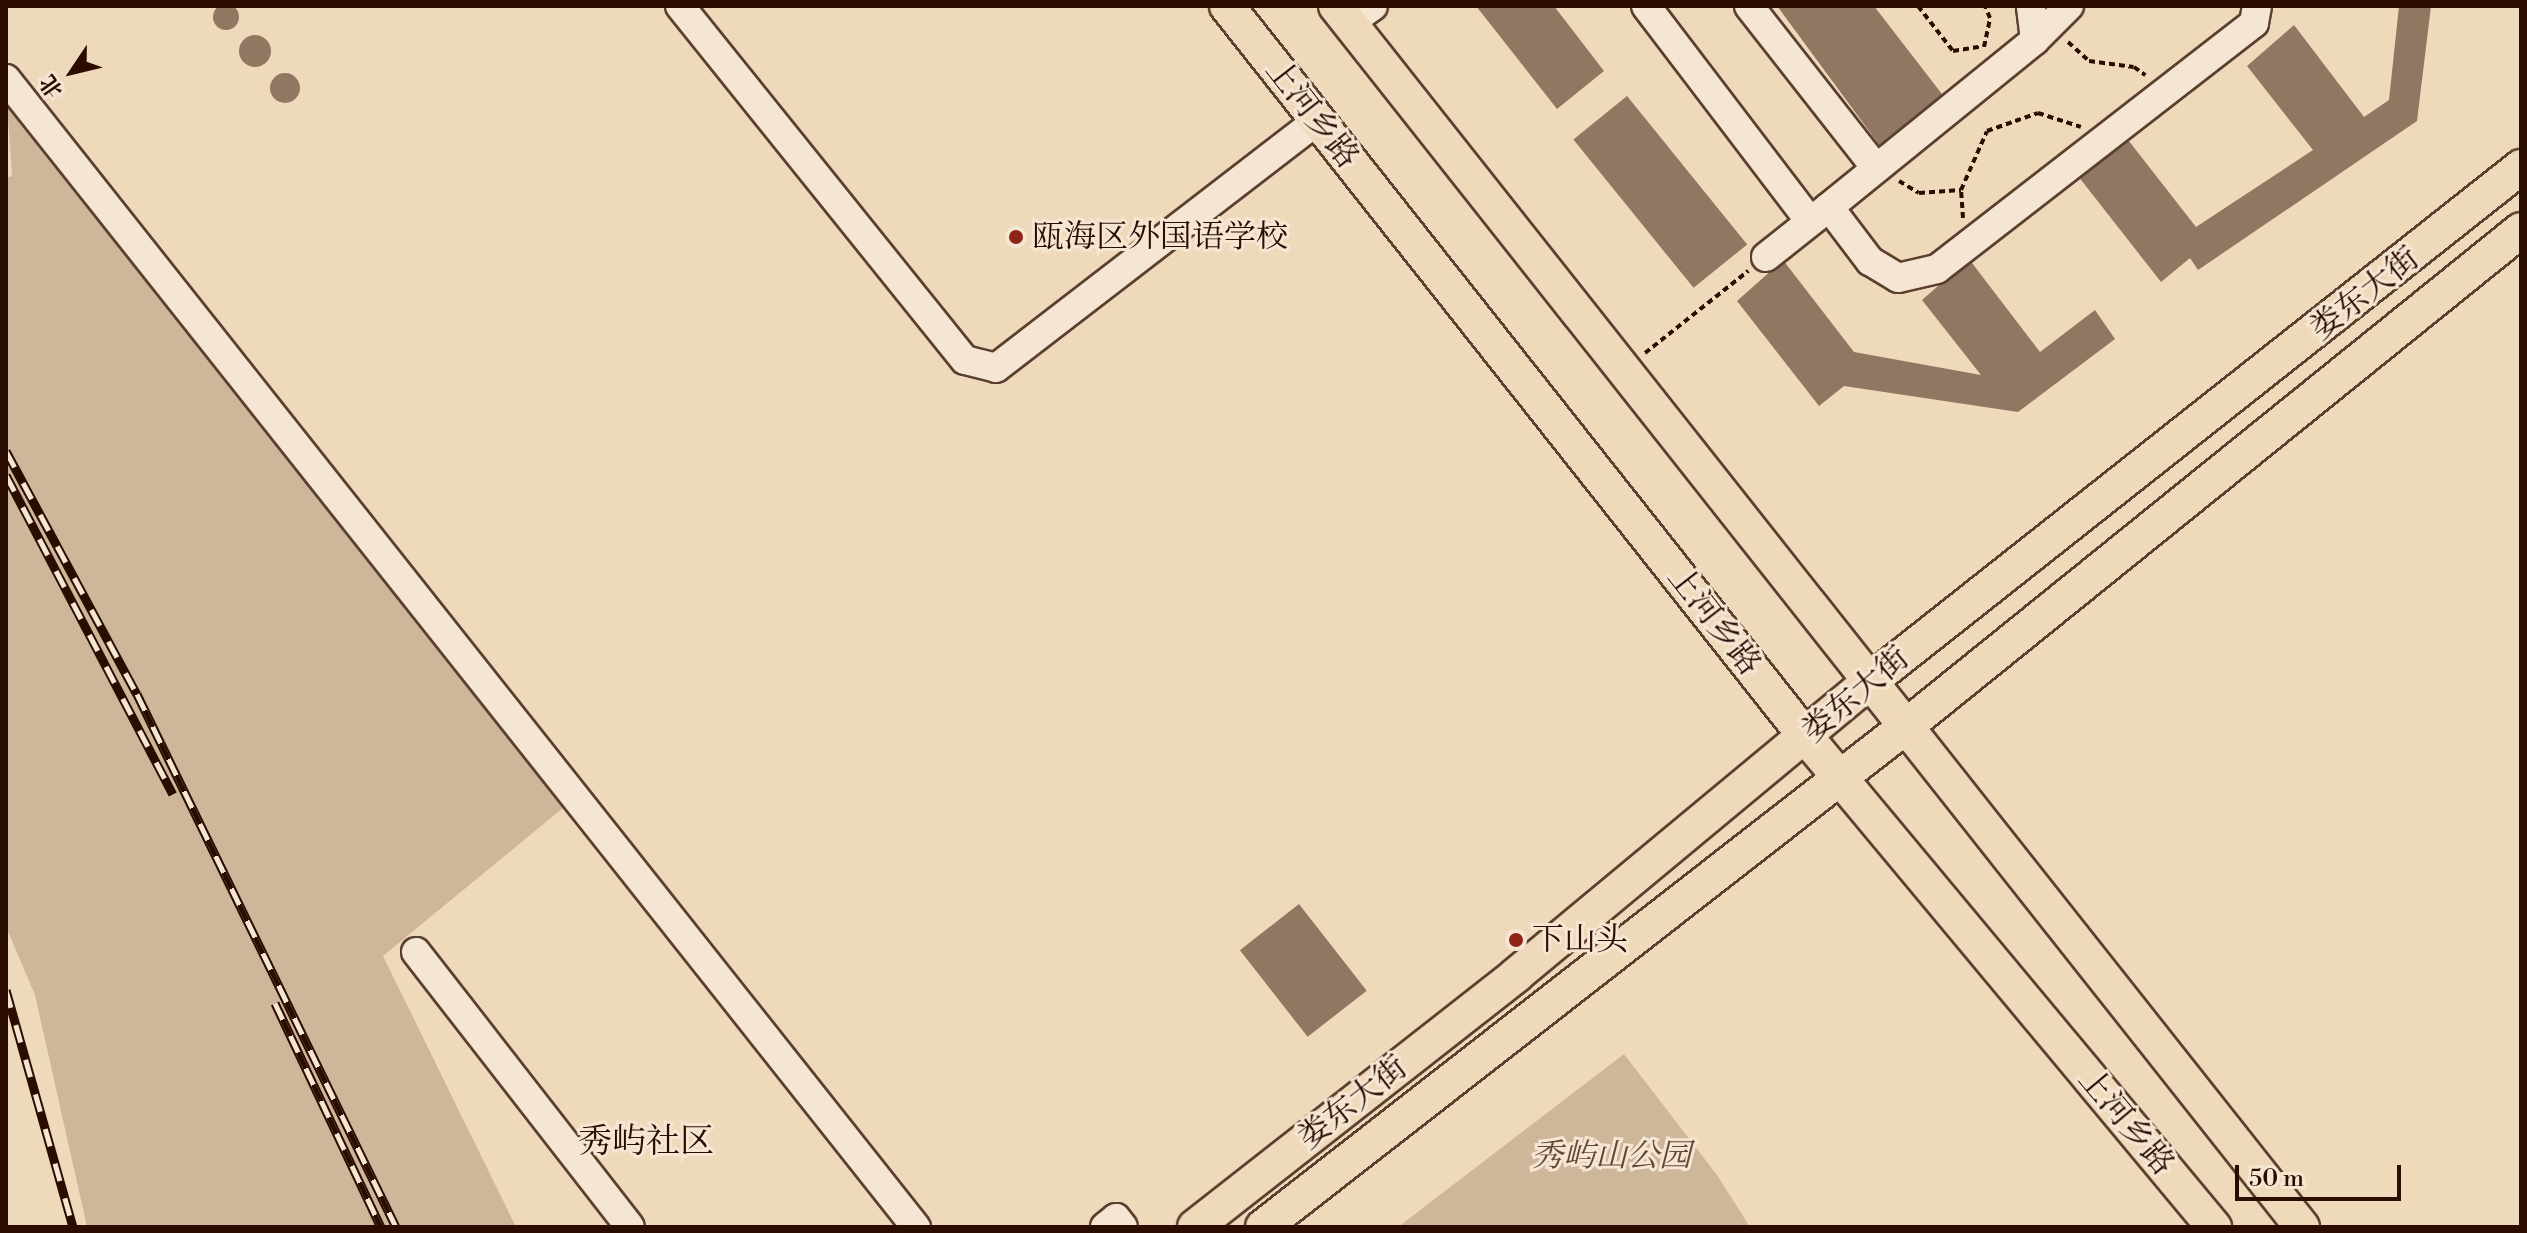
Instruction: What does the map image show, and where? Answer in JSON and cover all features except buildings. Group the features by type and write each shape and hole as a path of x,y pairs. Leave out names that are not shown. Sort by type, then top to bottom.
{"main road":[{"name":"上河乡路","path":"1227,6 1806,737 1841,775 2214,1227"},
{"path":"1353,12 1625,369 1909,724 2302,1227"},
{"name":"娄东大街","path":"1195,1227 1806,737 1873,679 2521,167"},
{"name":"娄东大街","path":"1263,1227 1909,724 2521,230"}],"street":[{"path":"680,6 965,360 996,368 1317,121"},
{"path":"1749,6 1876,168"},
{"path":"1766,257 1876,168 1992,56 2069,6"},
{"path":"1658,10 1820,214 1870,261 1898,278 1937,269 2254,23 2257,6"},
{"path":"6,79 916,1227"},
{"path":"416,952 630,1227"},
{"path":"1105,1227 1116,1218 1123,1227"}],"path":[{"path":"1918,6 1953,51 1992,56 1990,18 1985,6"},
{"path":"2038,24 2089,61 2134,67 2167,90"},
{"path":"1964,248 1961,190 1987,131 2038,113 2109,136"},
{"path":"1876,168 1919,193 1961,190"},
{"path":"1625,369 1766,257"}],"green space":[{"path":"6,90 569,803 383,956 516,1227 87,1227 35,995 6,927 6,178 12,176"},
{"name":"秀屿山公园","path":"1624,1054 1717,1175 1750,1227 1398,1227"}],"railway":[{"path":"6,451 137,694 396,1227"},
{"path":"6,475 173,794"},
{"path":"6,990 73,1227"},
{"path":"275,1003 381,1227"}],"place":[{"name":"瓯海区外国语学校","path":"1016,237"},
{"name":"下山头","path":"1516,940"}],"district":[{"name":"秀屿社区","path":"646,1143"}]}
